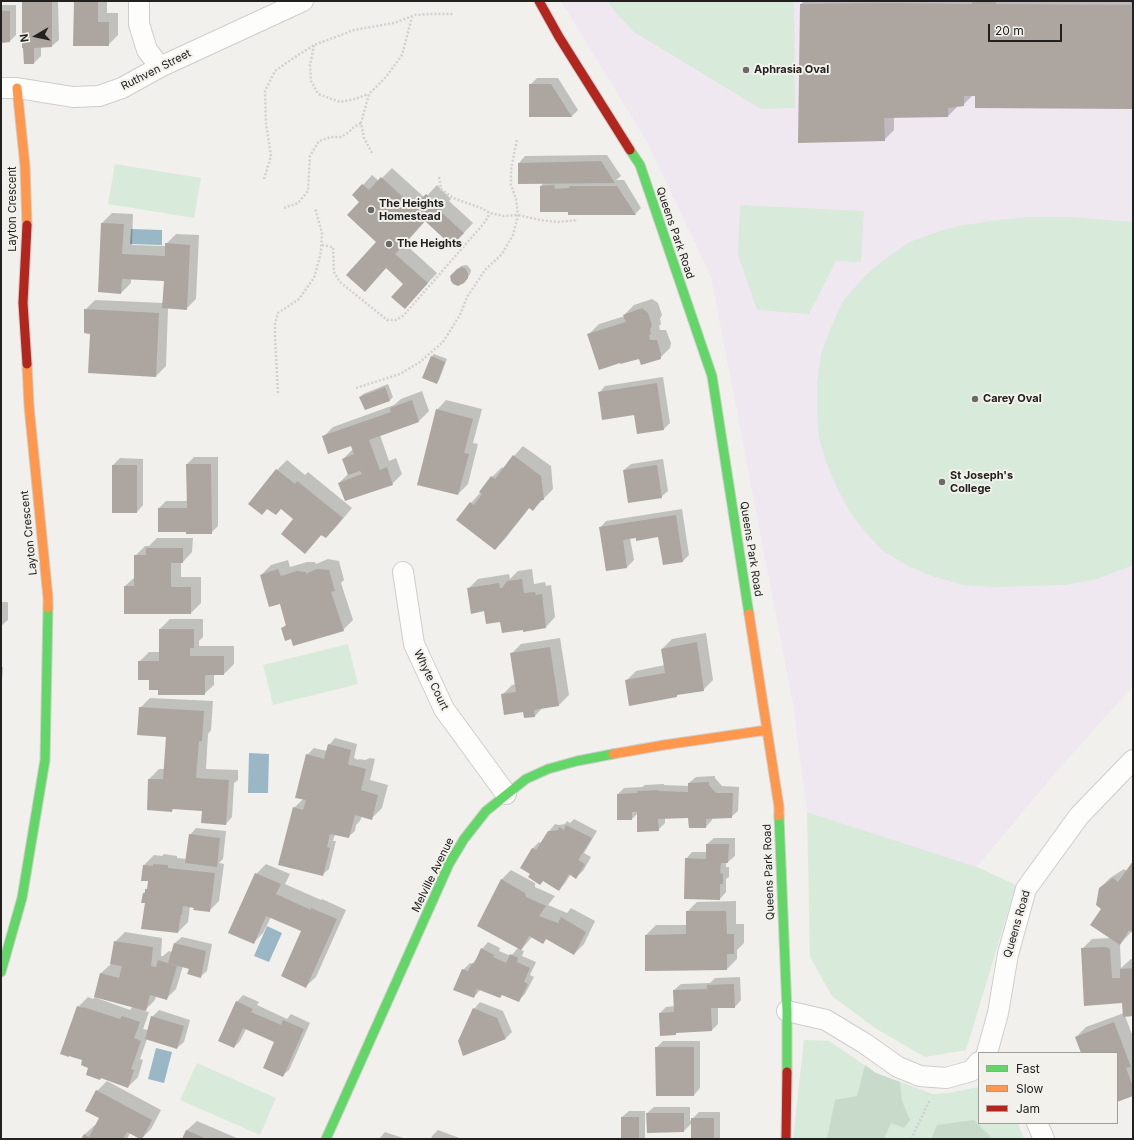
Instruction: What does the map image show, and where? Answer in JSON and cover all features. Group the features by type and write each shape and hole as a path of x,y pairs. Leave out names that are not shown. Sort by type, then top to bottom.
{"street":[{"path":"139,1 139,24 147,50 160,67"},
{"name":"Ruthven Street","path":"9,88 73,97 99,96 122,88 160,67 302,1"},
{"name":"Queens Park Road","path":"539,1 559,37 640,165 712,376 779,807 787,1011 786,1139"},
{"name":"Layton Crescent","path":"1,972 22,898 45,760 48,606 29,398 23,303 27,215 25,166 9,88"},
{"name":"Whyte Court","path":"403,572 414,644 444,709 506,794"},
{"name":"Melville Avenue","path":"326,1139 449,864 464,839 486,811 526,779 548,768 577,761 664,745 767,730"},
{"name":"Queens Road","path":"987,1052 998,1013 1008,954 1026,889 1079,816 1133,760"},
{"path":"787,1011 826,1020 864,1043 898,1067 920,1076 946,1078 971,1071 978,1063"},
{"path":"1037,1124 1044,1139"}],"path":[{"path":"264,179 271,156 266,123 265,91 275,71 292,58 314,45 354,30 394,23 412,16 453,14"},
{"path":"314,45 310,64 311,81 318,94 340,102 356,99 369,94 386,77 402,55 412,16"},
{"path":"369,94 361,123 364,138 372,153"},
{"path":"284,208 298,202 308,190 310,156 319,140 331,137 341,137 361,123"},
{"path":"356,388 400,374 420,362 443,342 485,270 502,254 513,235 518,215 516,200 511,185 511,170 517,138"},
{"path":"439,177 441,189 453,198 482,208 490,213 503,216 518,215 558,222 578,220"},
{"path":"278,393 274,337 275,322 278,313 299,299 314,278 322,245 322,233 315,208"},
{"path":"322,245 333,247 334,272 340,282 387,320 396,320 404,315 414,304 486,222 490,213"},
{"path":"911,1139 928,1106 939,1077"}],"shaded area":[{"name":"St Joseph's College","path":"561,1 1133,1 1133,686 1051,778 977,867 807,812 793,704 711,277 647,142"}],"green space":[{"name":"Aphrasia Oval","path":"607,1 794,1 795,108 761,109 634,32"},
{"path":"115,164 201,178 194,218 108,204"},
{"path":"740,205 864,211 861,262 836,261 809,314 757,310 738,255"},
{"name":"Carey Oval","path":"1027,217 1071,217 1133,222 1133,565 1097,579 1065,585 997,587 963,585 932,576 908,566 883,551 865,532 850,512 827,465 819,438 817,383 821,354 843,301 866,275 886,258 910,242 958,226"},
{"path":"348,644 358,684 273,705 263,665"},
{"path":"807,812 977,867 1016,885 966,1050 925,1057 875,1028 832,996 810,957"},
{"path":"804,1040 829,1041 876,1073 933,1094 948,1093 978,1087 978,1124 1018,1124 1024,1139 793,1139"},
{"path":"197,1063 276,1098 260,1135 180,1100"},
{"path":"865,1065 876,1073 900,1082 902,1101 910,1120 904,1128 891,1123 884,1139 827,1139 835,1100 857,1096"},
{"path":"974,1120 993,1139 931,1139 937,1125"}],"water":[{"path":"131,229 162,230 162,245 130,244"},
{"path":"249,753 269,754 268,793 248,793"},
{"path":"267,926 282,933 269,962 254,956"},
{"path":"156,1048 172,1052 164,1083 148,1079"}],"building":[{"path":"22,1 52,1 52,47 34,48 34,64 24,64 22,48"},
{"path":"74,1 98,1 98,22 109,22 109,46 73,46"},
{"path":"972,1 996,1 996,4 1131,5 1131,1 1133,1 1133,109 975,108 975,96 964,96 964,106 948,108 948,117 884,118 885,141 798,143 800,4 972,4"},
{"path":"1,11 10,11 10,42 1,43"},
{"path":"529,84 551,84 572,117 529,117"},
{"path":"601,161 615,183 518,184 518,163"},
{"name":"The Heights","path":"381,177 414,207 426,194 442,209 440,211 464,233 452,246 425,221 395,254 428,283 405,309 391,297 403,284 386,268 365,292 346,275 376,242 347,215 359,202 352,195 362,184 369,190"},
{"path":"554,185 555,189 569,188 570,186 617,186 636,215 568,215 568,212 540,212 540,186"},
{"path":"101,223 124,224 122,254 165,256 165,243 190,245 187,310 162,308 164,281 122,279 121,294 98,292"},
{"path":"462,267 466,269 468,278 464,283 458,286 453,284 450,276 457,269"},
{"path":"642,308 648,313 652,325 650,330 651,334 649,335 650,340 657,340 661,359 641,365 639,359 599,370 587,334 626,322 623,315"},
{"path":"84,309 159,313 156,377 88,373 90,334 84,333"},
{"path":"431,356 445,362 437,384 422,378"},
{"path":"657,383 664,430 637,434 634,415 602,420 598,392"},
{"path":"385,387 390,401 365,410 359,397"},
{"path":"412,400 419,422 369,440 380,470 387,467 393,485 345,501 338,483 362,474 360,471 348,475 342,459 354,454 351,446 328,454 322,436 391,412 390,408"},
{"path":"436,409 473,419 464,453 469,454 458,495 417,485"},
{"path":"513,455 541,476 544,500 541,500 533,511 529,508 495,550 456,520 470,502 474,505 482,494 479,492 491,476 495,479"},
{"path":"186,464 211,464 212,534 158,532 158,508 187,508"},
{"path":"112,465 137,465 137,513 112,513"},
{"path":"657,465 662,498 628,503 623,470"},
{"path":"276,469 295,484 297,481 343,518 326,538 321,535 305,554 281,534 293,519 281,509 276,515 267,509 262,515 248,504"},
{"path":"676,515 683,562 663,565 658,537 636,541 636,538 623,540 627,568 606,571 599,527"},
{"path":"146,548 183,548 183,563 171,563 171,587 191,587 191,614 124,614 124,586 134,586 134,555 146,555"},
{"path":"278,569 281,576 297,571 306,572 306,574 317,569 329,570 335,591 331,592 344,631 293,646 291,639 285,641 281,628 286,626 280,604 269,607 260,575"},
{"path":"522,579 524,593 535,592 536,595 542,594 546,628 523,632 523,630 502,633 500,622 486,624 484,611 471,614 467,588 499,583 500,588 502,588 507,581"},
{"path":"159,629 194,629 194,648 190,648 190,656 224,656 224,675 205,675 205,695 158,695 158,690 149,690 149,680 138,680 138,661 159,661"},
{"path":"697,642 704,691 677,695 677,697 629,706 625,680 665,673 661,649"},
{"path":"550,647 559,706 534,710 535,717 524,718 523,712 504,715 501,694 516,692 510,653"},
{"path":"139,707 204,711 202,741 199,741 196,778 229,780 226,825 201,823 202,811 172,809 172,812 147,810 148,779 163,779 166,737 137,735"},
{"path":"328,744 351,750 348,764 366,769 361,790 378,795 372,820 355,815 349,838 330,834 327,847 330,848 323,876 278,865 293,807 303,810 306,800 295,798 306,754 324,759"},
{"path":"709,782 709,785 716,793 733,793 732,818 706,819 706,828 689,828 688,818 658,819 659,831 637,832 637,812 632,812 632,820 617,820 617,794 659,790 658,791 688,792 688,783"},
{"path":"566,825 592,838 578,860 585,864 576,879 569,874 559,891 543,881 540,885 528,877 530,874 520,868 532,848 536,850 548,831 558,830 559,827 564,830"},
{"path":"189,834 220,838 217,867 185,863"},
{"path":"706,844 729,844 728,863 721,863 720,873 723,874 723,884 720,884 720,900 684,899 685,858 706,859"},
{"path":"1133,861 1133,933 1129,930 1120,945 1090,925 1101,909 1096,905 1099,888 1113,878 1118,882"},
{"path":"153,864 168,865 168,868 215,873 210,912 193,910 194,908 183,906 178,933 141,929 145,903 141,903 143,893 145,893 145,889 147,889 148,881 141,881 143,865 153,866"},
{"path":"255,873 281,884 276,894 311,910 311,908 337,919 306,988 281,976 301,931 266,916 254,944 228,933"},
{"path":"501,879 525,893 526,897 546,906 539,916 558,923 561,917 586,932 574,955 546,939 543,944 529,936 521,950 477,926"},
{"path":"686,911 726,911 727,934 734,934 734,954 727,954 727,970 645,971 645,935 686,934"},
{"path":"114,941 153,947 151,966 156,967 158,960 177,966 167,1000 150,995 146,1011 94,997 100,973 119,978 122,966 110,964"},
{"path":"174,943 206,951 201,978 187,974 189,969 168,963"},
{"path":"1106,947 1110,949 1112,978 1120,978 1120,969 1133,968 1133,1016 1123,1017 1122,1003 1084,1006 1081,948"},
{"path":"481,948 494,955 493,957 506,963 510,954 518,958 517,962 530,968 524,982 528,984 519,1002 502,995 500,998 477,989 474,998 453,990 462,969 468,971 472,963 474,964"},
{"path":"734,984 735,1008 711,1008 712,1031 676,1033 676,1035 660,1036 659,1013 674,1012 673,990 707,989 707,985"},
{"path":"236,1001 253,1009 251,1012 281,1025 283,1020 304,1029 283,1077 263,1068 274,1042 243,1028 234,1048 218,1041"},
{"path":"77,1006 120,1019 122,1016 140,1022 134,1038 141,1041 131,1069 134,1070 128,1088 101,1078 100,1080 86,1075 88,1068 81,1065 82,1060 60,1054"},
{"path":"473,1008 497,1018 506,1039 463,1056 458,1041"},
{"path":"151,1016 184,1026 177,1049 145,1039"},
{"path":"1114,1022 1131,1067 1126,1068 1133,1087 1133,1096 1118,1102 1118,1052 1081,1052 1075,1037"},
{"path":"655,1047 694,1047 694,1096 656,1096"},
{"path":"96,1090 152,1120 142,1139 127,1132 123,1139 81,1139 84,1134 89,1137 99,1118 85,1111"},
{"path":"646,1113 684,1113 684,1132 647,1133"},
{"path":"621,1117 639,1117 639,1139 621,1139"},
{"path":"691,1118 714,1118 714,1139 691,1139"},
{"path":"186,1130 207,1139 182,1139"}],"traffic: fast":[{"path":"630,150 640,165 712,376 749,614"},
{"path":"1,972 22,898 45,760 48,608"},
{"path":"326,1139 449,864 464,839 486,811 526,779 548,769 577,761 613,754"},
{"path":"779,816 787,1011 787,1072"}],"traffic: slow":[{"path":"17,88 25,166 27,225"},
{"path":"27,364 29,406 48,608"},
{"path":"749,614 779,807 779,816"},
{"path":"613,754 767,730"}],"traffic: jam":[{"path":"539,1 559,37 630,150"},
{"path":"27,225 23,303 27,364"},
{"path":"786,1139 787,1072"}],"place":[{"name":"Aphrasia Oval","path":"746,70"},
{"name":"The Heights Homestead","path":"371,210"},
{"name":"The Heights","path":"389,244"},
{"name":"Carey Oval","path":"975,399"},
{"name":"St Joseph's College","path":"942,482"}]}
